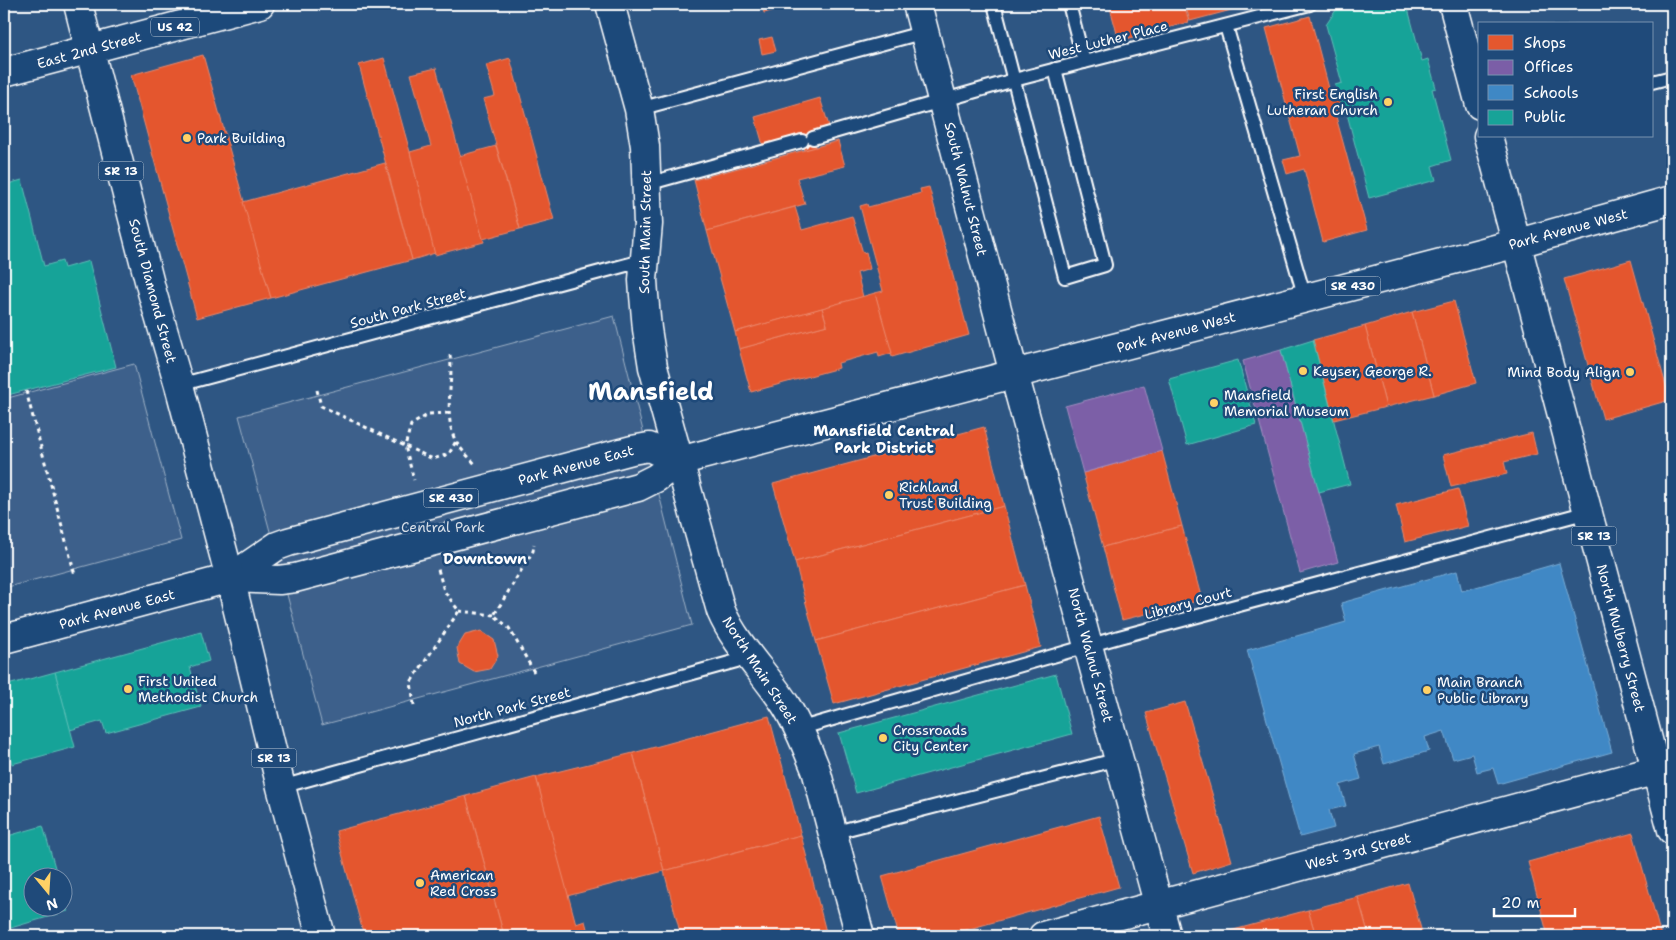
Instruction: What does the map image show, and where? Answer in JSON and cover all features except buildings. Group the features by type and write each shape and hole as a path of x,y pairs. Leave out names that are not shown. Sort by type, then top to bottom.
{"main road":[{"name":"South Diamond Street","path":"78,4 152,292 179,385 230,578"},
{"name":"East 2nd Street","path":"4,72 260,4"},
{"name":"South Main Street","path":"610,4 639,110 645,146 648,224 644,295 652,359 679,461"},
{"name":"South Walnut Street","path":"917,4 1014,374"},
{"path":"1453,4 1478,97"},
{"name":"SR 13","path":"1489,138 1518,243"},
{"name":"Park Avenue West","path":"679,461 1518,243 1672,200"},
{"name":"North Mulberry Street","path":"1518,243 1588,512 1664,769 1672,830"},
{"name":"North Walnut Street","path":"1014,374 1167,936"},
{"name":"Park Avenue East","path":"4,639 230,578 287,580 342,566 638,487 656,478 679,461 649,447 632,450 288,542 276,546 230,578"},
{"name":"North Main Street","path":"679,461 722,611 728,625 786,706 816,770 860,936"},
{"name":"SR 13","path":"230,578 281,786 322,936"},
{"name":"West 3rd Street","path":"1043,936 1664,769"}],"lane":[{"path":"994,4 1064,276 1105,265 1055,69"},
{"path":"1070,4 1084,62"},
{"name":"West Luther Place","path":"647,184 808,140 1014,80 1310,4"},
{"path":"1226,26 1305,298"},
{"path":"639,110 925,32"},
{"path":"1654,82 1672,77"},
{"name":"South Park Street","path":"179,385 645,260"},
{"name":"Library Court","path":"798,729 1088,646 1588,512"},
{"name":"North Park Street","path":"281,786 751,657"},
{"path":"832,833 1119,759"}],"path":[{"path":"450,355 449,413 456,441 478,467"},
{"path":"317,390 321,406 433,459 448,454 456,441"},
{"path":"26,391 75,575"},
{"path":"415,488 405,446 411,425 429,414 449,413"},
{"path":"494,615 533,551 534,544"},
{"path":"438,569 444,591 459,611 494,615 509,628 534,672"},
{"path":"414,705 411,682 459,611"}],"shaded area":[{"path":"4,4 1672,4 1672,936 4,936"}],"green space":[{"name":"Central Park","path":"614,316 692,625 322,725 239,416"},
{"path":"134,364 181,540 4,588 4,399"}],"place":[{"name":"First English Lutheran Church","path":"1388,102"},
{"name":"Park Building","path":"187,138"},
{"name":"Keyser, George R.","path":"1303,371"},
{"name":"Mind Body Align","path":"1630,372"},
{"name":"Mansfield Memorial Museum","path":"1214,403"},
{"name":"Richland Trust Building","path":"889,495"},
{"name":"First United Methodist Church","path":"128,689"},
{"name":"Main Branch Public Library","path":"1427,690"},
{"name":"Crossroads City Center","path":"883,738"},
{"name":"American Red Cross","path":"420,883"}],"district":[{"name":"Mansfield","path":"651,392"},
{"name":"Mansfield Central Park District","path":"884,440"},
{"name":"Downtown","path":"485,559"}]}
